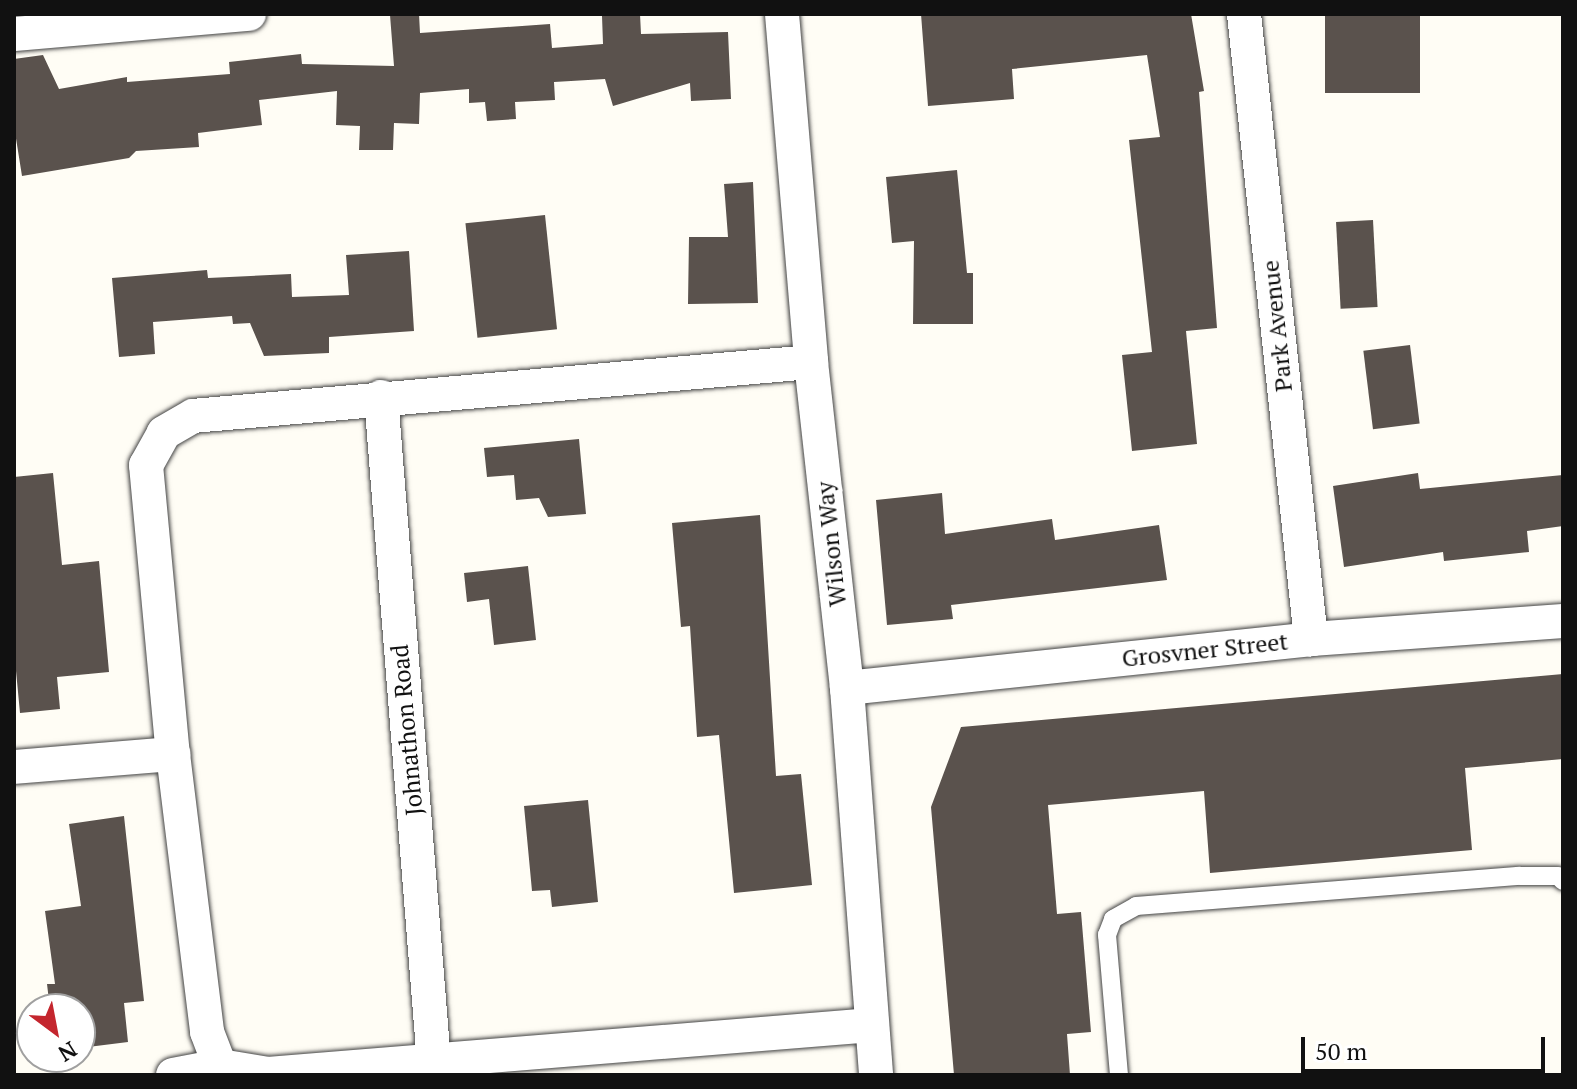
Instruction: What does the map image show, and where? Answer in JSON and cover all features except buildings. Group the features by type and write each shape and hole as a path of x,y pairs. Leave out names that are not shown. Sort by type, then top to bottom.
{"street":[{"path":"14,34 249,14"},
{"name":"Wilson Way","path":"782,14 811,362 847,688 876,1075"},
{"name":"Park Avenue","path":"1244,14 1311,639"},
{"path":"220,1066 207,1032 173,754 146,465 164,433 193,416 381,397 811,362"},
{"name":"Johnathon Road","path":"381,397 434,1063"},
{"name":"Grosvner Street","path":"847,688 1311,639 1563,621"},
{"path":"14,767 173,754"},
{"path":"173,1075 220,1066 268,1074 434,1063 872,1025"}],"lane":[{"path":"1119,1075 1107,935 1113,919 1136,906 1520,876 1558,876 1563,881"}]}
